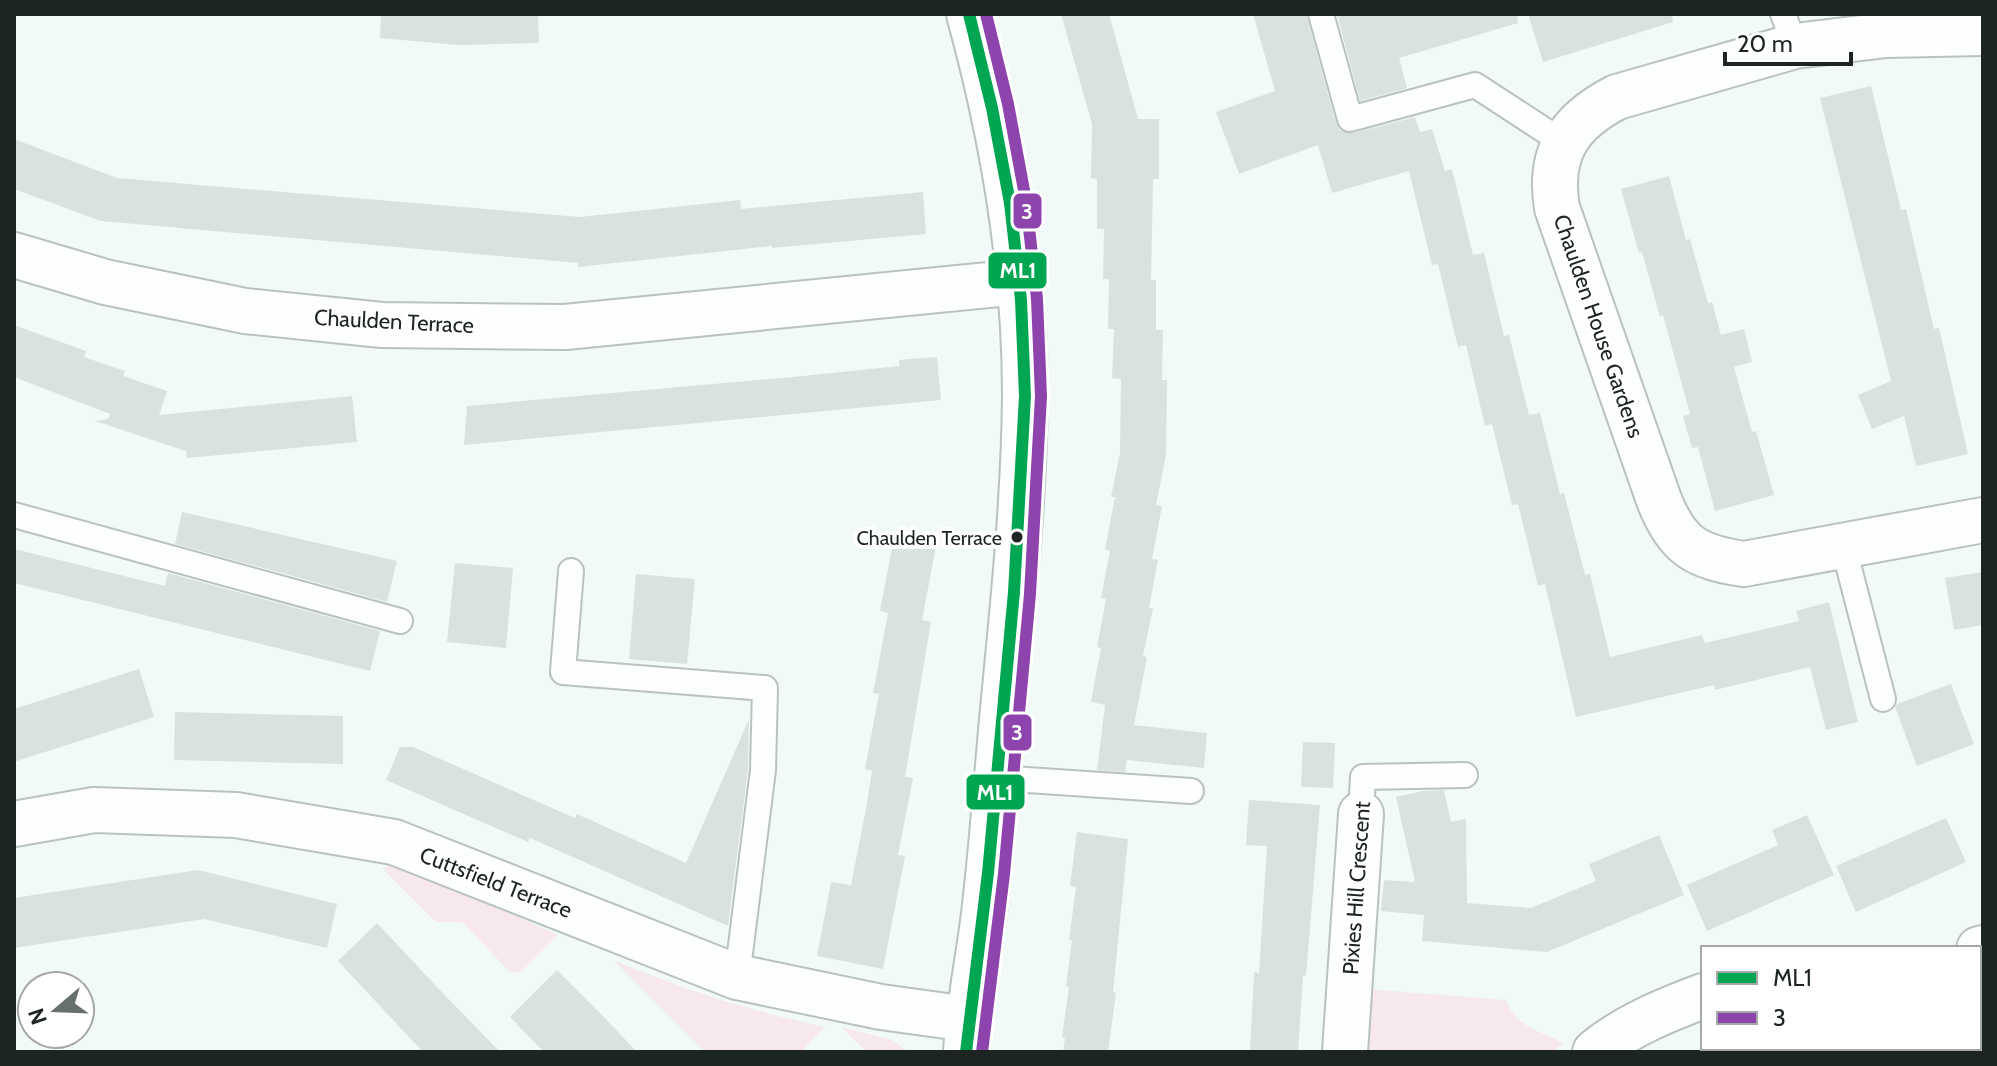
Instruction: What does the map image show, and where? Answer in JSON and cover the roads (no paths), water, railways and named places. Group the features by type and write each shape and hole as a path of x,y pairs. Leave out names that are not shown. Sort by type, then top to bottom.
{"street":[{"path":"967,1036 986,900 1015,584 1025,395 1019,282 1006,177 987,78 969,14"},
{"name":"Chaulden House Gardens","path":"1983,33 1886,35 1789,30 1596,107 1577,123 1564,143 1554,168 1557,208 1669,526 1686,544 1715,560 1744,564 1983,520"},
{"name":"Chaulden Terrace","path":"14,255 105,282 245,311 382,325 565,327 1019,282"},
{"name":"Cuttsfield Terrace","path":"14,824 94,810 236,815 394,842 737,977 881,1007 967,1036"},
{"name":"Pixies Hill Crescent","path":"1345,1052 1361,814"},
{"path":"1595,1052 1606,1042 1662,1012 1701,997"}],"lane":[{"path":"1321,14 1350,119 1475,85 1564,143"},
{"path":"14,515 400,621"},
{"path":"1843,545 1883,699"},
{"path":"571,571 563,672 765,688 763,770 737,977"},
{"name":"Pixies Hill Crescent","path":"1361,814 1363,777 1465,775"},
{"path":"997,778 1191,791"}],"place":[{"name":"Chaulden Terrace","path":"1017,537"}]}
